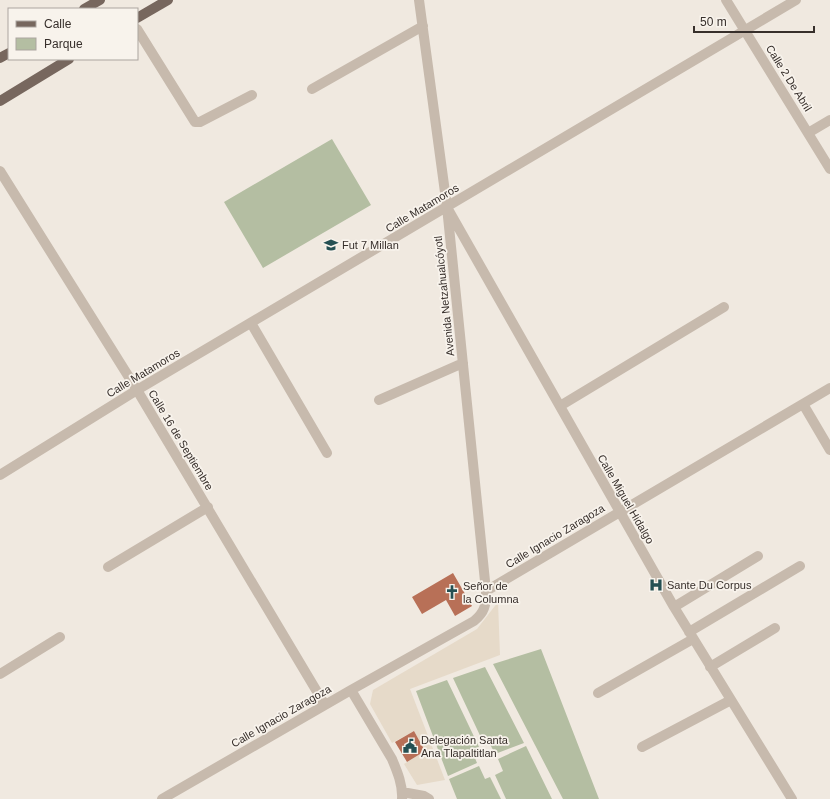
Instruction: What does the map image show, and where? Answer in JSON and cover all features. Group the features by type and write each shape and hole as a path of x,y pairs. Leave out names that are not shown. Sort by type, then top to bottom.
{"main road":[{"path":"86,8 100,0"},
{"path":"138,17 168,0"},
{"path":"0,100 67,60"}],"street":[{"name":"Avenida Netzahualcóyotl","path":"418,0 423,26 447,207 486,591"},
{"name":"Calle 2 De Abril","path":"726,0 830,169"},
{"name":"Calle Matamoros","path":"0,475 137,390 796,0"},
{"path":"312,89 423,26"},
{"path":"138,31 195,122 200,122 252,94"},
{"path":"808,133 830,120"},
{"name":"Calle 16 de Septiembre","path":"0,171 137,390 325,705"},
{"name":"Calle Miguel Hidalgo","path":"447,207 674,607 792,799"},
{"path":"560,406 724,307"},
{"path":"251,323 327,453"},
{"path":"379,400 463,363"},
{"name":"Calle Ignacio Zaragoza","path":"162,799 474,621 481,615 484,609 486,602 486,591 830,388"},
{"path":"803,404 830,450"},
{"path":"108,567 208,507"},
{"path":"674,607 758,556"},
{"path":"598,693 800,566"},
{"path":"710,667 775,628"},
{"path":"0,674 60,637"},
{"path":"351,690 392,759 396,769 402,796 424,796 429,799"},
{"path":"642,747 730,700"}],"green space":[{"path":"332,139 371,205 263,268 224,202"},
{"path":"541,649 599,799 563,799 493,664"},
{"path":"485,667 524,743 495,754 489,742 484,744 453,678"},
{"path":"447,680 479,747 472,751 477,763 448,776 416,691"},
{"path":"526,746 552,799 506,799 495,775 503,771 498,759"},
{"path":"479,766 485,779 490,777 501,799 457,799 449,779"}],"shaded area":[{"path":"498,602 500,655 410,689 445,780 417,785 404,764 425,751 414,731 392,743 370,704 373,690 477,629"}],"building":[{"path":"453,573 472,606 455,616 446,600 422,614 412,597"},
{"name":"Delegación Santa Ana Tlapaltitlan","path":"414,731 425,751 407,762 395,742"}],"place":[{"name":"Fut 7 Millan","path":"331,245"},
{"name":"Sante Du Corpus","path":"656,585"},
{"name":"Señor de la Columna","path":"452,592"},
{"name":"Delegación Santa Ana Tlapaltitlan","path":"410,746"}]}
